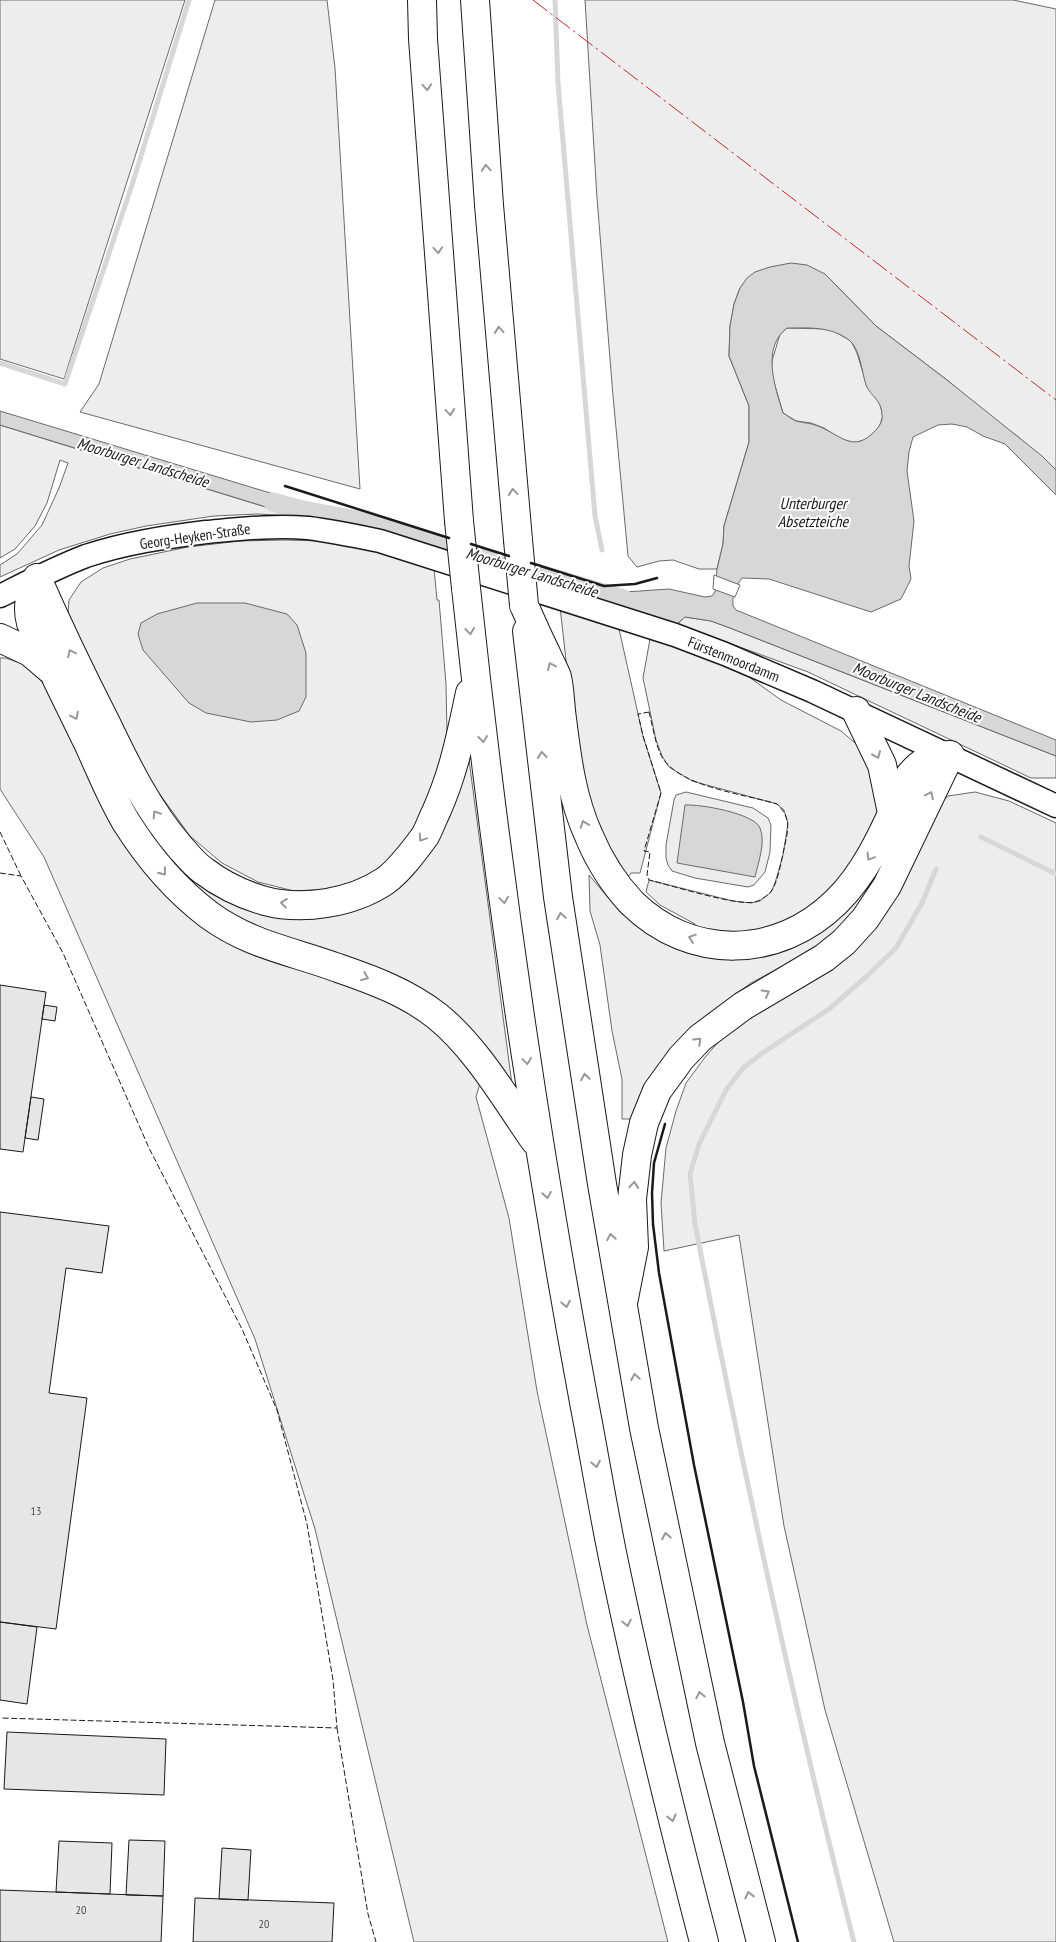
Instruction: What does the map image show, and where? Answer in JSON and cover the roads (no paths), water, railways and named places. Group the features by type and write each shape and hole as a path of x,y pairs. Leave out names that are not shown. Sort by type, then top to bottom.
{"highway":[{"path":"422,0 426,78 459,522 475,674 539,1147 559,1266 616,1570 660,1771 704,1942"},
{"path":"475,0 489,206 524,605 558,897 602,1184 644,1428 677,1594 710,1743 761,1942"},
{"path":"37,578 59,628 131,775 159,819 179,846 202,871 233,889 265,901 298,905 324,903 353,896 385,880 406,860 426,834 449,779 475,674"},
{"path":"37,578 29,602 28,615 53,672 126,821 170,881 207,913 232,930 267,946 319,961 370,979 402,993 437,1016 460,1038 488,1072 539,1147"},
{"path":"524,605 557,677 568,764 588,835 610,874 632,902 669,929 698,940 727,946 759,944 792,933 824,914 848,889 872,853 910,775 930,758 950,756"},
{"path":"0,638 30,652 53,672"},
{"path":"856,711 882,766 892,813"},
{"path":"623,1302 634,1247 632,1199 637,1155 644,1123 657,1092 681,1058 700,1038 743,1006 824,958 844,942 865,920 887,886 950,756"}],"main road":[{"name":"Georg-Heyken-Straße","path":"0,596 88,556 139,542 173,536 258,527 283,527 332,531 399,547"},
{"name":"Fürstenmoordamm","path":"399,547 675,635 750,664 856,711 1056,806"}],"water":[{"name":"Unterburger Absetzteiche","path":"791,263 807,265 825,274 876,326 1042,456 1056,470 1056,495 1005,444 983,436 967,427 952,424 938,425 913,437 909,452 907,471 914,521 909,566 911,579 901,599 871,612 769,579 742,578 734,591 733,606 736,610 1056,740 1056,756 711,621 685,617 677,624 599,599 604,586 625,592 669,589 705,597 712,596 715,592 724,526 749,442 749,406 729,356 730,326 734,304 740,288 747,278 755,272","holes":["787,328 827,330 842,335 853,344 866,385 882,410 880,424 867,438 853,442 813,424 796,421 783,413 774,380 772,357 774,346 779,336"]},
{"path":"0,411 300,502 295,516 0,425"},
{"path":"197,603 245,603 287,614 297,625 306,653 306,697 299,711 277,720 251,722 206,713 189,703 143,650 138,634 141,623 157,614"},
{"path":"685,805 726,810 756,823 760,828 762,840 755,877 677,863"}],"waterway":[{"path":"0,363 65,384 132,185 189,0"},
{"path":"555,0 558,83 595,516 602,550"},
{"name":"Moorburger Landscheide","path":"273,502 298,509 362,521 624,599"},
{"path":"981,837 1056,874"},
{"path":"854,1942 789,1674 750,1494 695,1224 690,1174 699,1144 726,1090 743,1068 829,1009 896,948 922,903 936,869"}]}
